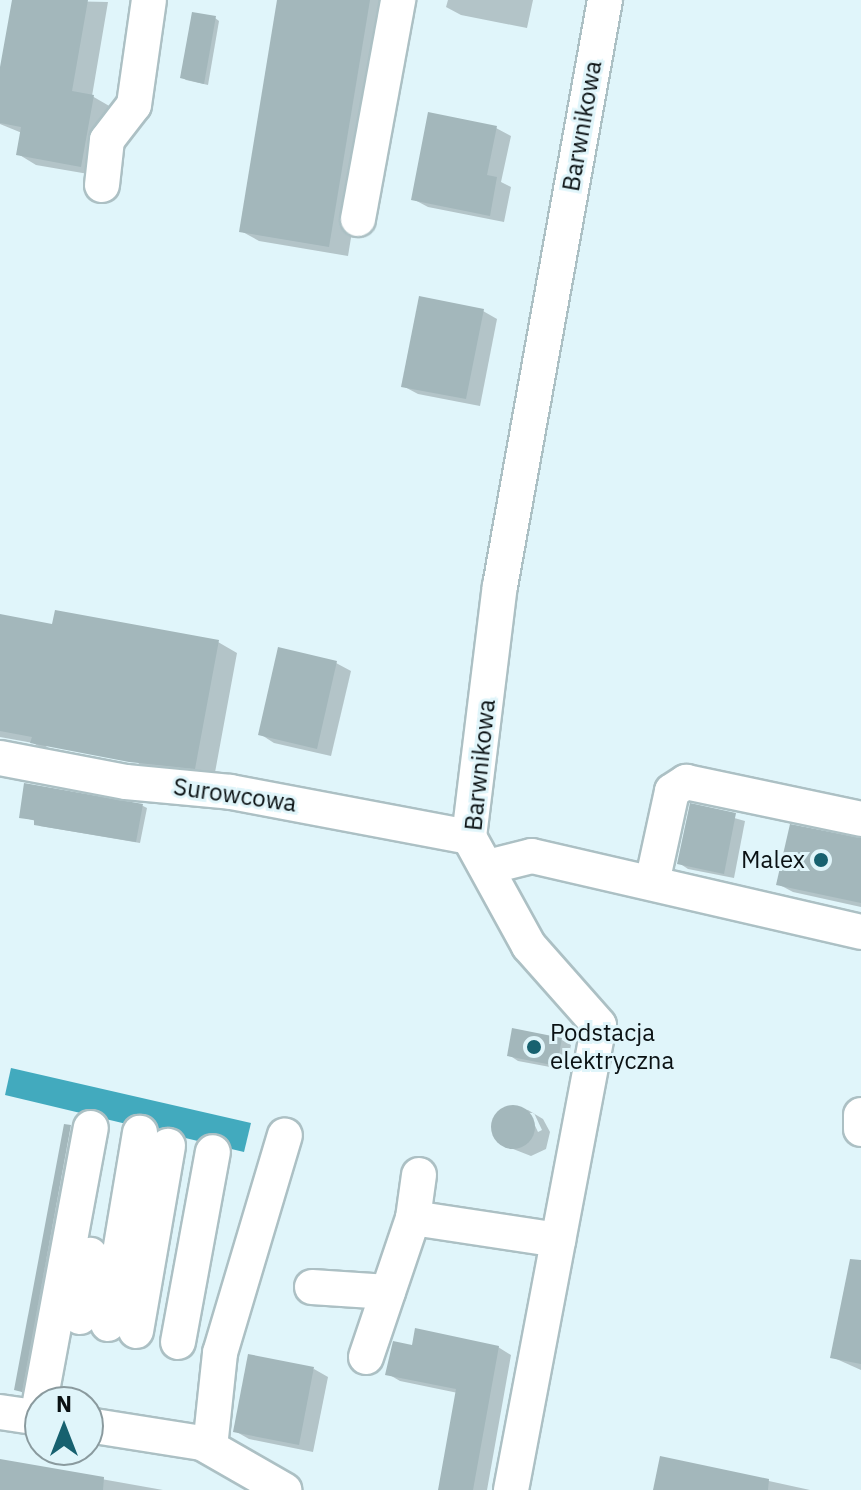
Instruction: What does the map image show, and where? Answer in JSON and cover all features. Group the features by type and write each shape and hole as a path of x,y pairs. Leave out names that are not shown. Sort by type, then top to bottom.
{"lane":[{"path":"102,185 107,140 134,105 149,0"},
{"path":"358,219 398,0"},
{"name":"Barwnikowa","path":"511,1490 599,1025 529,946 469,837 500,586 605,0"},
{"name":"Surowcowa","path":"0,758 126,782 231,792 469,837"},
{"path":"652,883 672,791 686,782 861,819"},
{"path":"488,867 532,856 861,932"},
{"path":"861,1115 861,1129"},
{"path":"57,1386 134,1259 127,1135"},
{"path":"95,1321 129,1198 127,1135"},
{"path":"95,1321 127,1135"},
{"path":"210,1447 220,1353 285,1135"},
{"path":"178,1342 213,1152"},
{"path":"366,1357 413,1218 419,1175"},
{"path":"413,1218 558,1240"},
{"path":"196,1247 249,1255"},
{"path":"312,1287 388,1292"},
{"path":"95,1321 220,1353"},
{"path":"0,1412 24,1416"},
{"path":"104,1428 202,1443 284,1490"}],"water":[{"path":"11,1068 251,1123 244,1152 5,1095"}],"building":[{"path":"12,0 88,0 72,91 94,95 81,167 16,155 21,127 0,123 0,67"},
{"path":"277,0 370,0 329,247 239,232"},
{"path":"192,12 216,16 204,84 180,78"},
{"path":"428,112 497,126 487,175 497,177 490,216 411,200"},
{"path":"419,296 484,309 466,399 401,387"},
{"path":"55,610 219,640 195,769 129,762 30,743 32,737 0,731 0,614 52,624"},
{"path":"278,647 337,661 317,749 258,735"},
{"path":"24,783 143,804 136,842 34,825 34,820 19,818"},
{"path":"690,803 736,813 724,874 677,864"},
{"name":"Malex","path":"790,824 861,838 861,903 776,885"},
{"name":"Podstacja elektryczna","path":"512,1028 562,1038 557,1066 507,1056"},
{"path":"513,1105 529,1111 535,1127 529,1143 513,1149 497,1143 491,1127 497,1111"},
{"path":"64,1124 71,1125 22,1392 14,1390"},
{"path":"850,1259 861,1260 861,1364 830,1358"},
{"path":"415,1328 499,1346 473,1490 438,1490 456,1389 385,1375 393,1341 412,1345"},
{"path":"248,1354 314,1367 299,1445 233,1432"},
{"path":"660,1456 769,1479 768,1490 653,1490"},
{"path":"0,1459 24,1463 24,1466 104,1477 103,1490 0,1490"}],"place":[{"name":"Malex","path":"821,860"},
{"name":"Podstacja elektryczna","path":"534,1047"}]}
